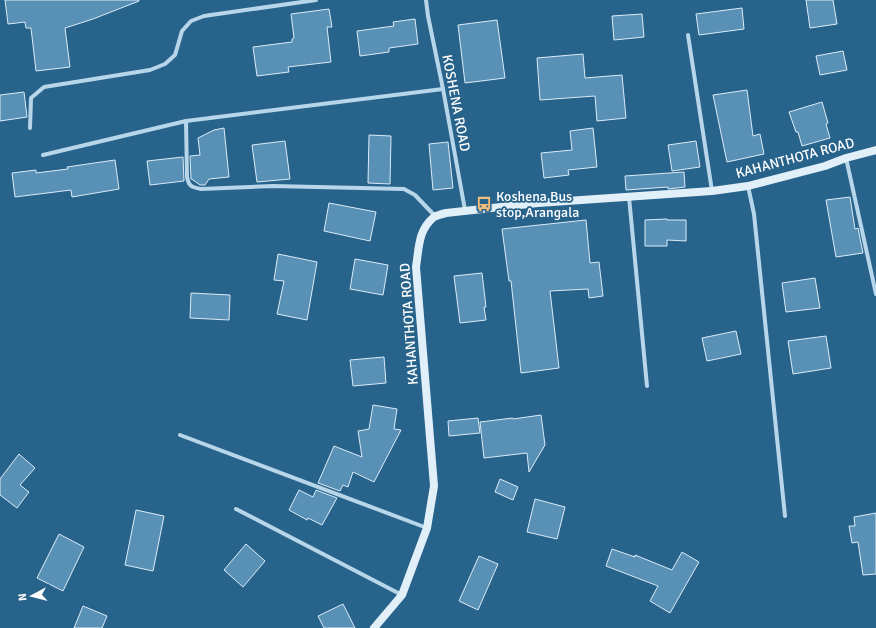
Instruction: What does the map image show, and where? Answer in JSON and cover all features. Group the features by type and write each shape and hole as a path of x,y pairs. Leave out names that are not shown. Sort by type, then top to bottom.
{"main road":[{"name":"KAHANTHOTA ROAD","path":"374,628 402,595 427,528 434,486 416,267 420,236 426,225 435,217 446,213 465,210 748,186 825,166 846,158 876,150"}],"street":[{"path":"30,128 31,98 44,87 150,70 165,64 175,55 182,31 191,21 204,16 320,0"},
{"name":"KOSHENA ROAD","path":"426,0 465,210"},
{"path":"688,35 712,190"},
{"path":"43,155 186,121 443,89"},
{"path":"186,121 187,177 189,183 194,188 273,186 404,189 415,195 435,217"},
{"path":"846,158 876,294"},
{"path":"748,186 754,214 785,516"},
{"path":"629,196 647,386"},
{"path":"180,434 427,528"},
{"path":"236,509 402,595"}],"building":[{"path":"5,0 139,1 65,28 70,67 36,71 31,28 26,28 25,22 8,24"},
{"path":"806,0 833,0 837,24 810,28"},
{"path":"742,8 744,29 699,35 696,14"},
{"path":"329,9 332,27 327,27 331,62 288,67 289,72 257,76 253,47 292,42 292,39 294,38 291,14"},
{"path":"642,14 644,37 614,40 612,16"},
{"path":"415,19 418,44 389,48 389,52 360,56 357,31 394,26 393,22"},
{"path":"497,20 505,78 465,83 458,25"},
{"path":"843,51 847,70 820,75 816,56"},
{"path":"583,54 585,78 622,75 626,118 597,121 595,96 540,100 537,58"},
{"path":"747,90 753,136 760,134 764,154 727,162 713,95"},
{"path":"24,92 27,117 0,121 0,95"},
{"path":"822,102 828,123 826,124 830,138 802,146 798,132 796,132 789,112"},
{"path":"224,128 229,177 209,179 205,185 200,185 191,179 190,156 200,155 198,138 214,130"},
{"path":"593,128 597,167 568,170 569,175 544,178 541,153 572,150 570,131"},
{"path":"369,135 391,136 390,184 368,183"},
{"path":"285,141 290,179 257,182 252,145"},
{"path":"696,141 700,167 672,171 668,145"},
{"path":"448,142 453,188 433,190 429,144"},
{"path":"183,157 184,181 150,185 147,161"},
{"path":"115,160 119,189 72,197 71,190 15,197 12,173 36,170 36,173 68,169 67,167"},
{"path":"684,172 685,187 626,190 625,176"},
{"path":"850,197 855,229 858,228 863,253 836,257 826,200"},
{"path":"329,203 376,212 370,241 324,231"},
{"path":"586,220 590,263 599,262 603,296 589,298 588,289 550,291 559,368 521,373 511,281 509,281 502,229"},
{"path":"645,220 686,220 686,241 667,240 667,246 645,246"},
{"path":"278,254 317,262 307,320 277,314 284,281 274,280"},
{"path":"355,259 388,265 383,295 350,289"},
{"path":"482,273 486,320 460,323 454,276"},
{"path":"815,278 820,308 786,312 782,283"},
{"path":"191,293 230,295 229,320 190,318"},
{"path":"736,331 741,354 707,361 702,338"},
{"path":"826,336 831,368 793,374 788,341"},
{"path":"384,357 386,383 353,386 350,360"},
{"path":"373,405 397,409 394,429 401,430 374,482 353,472 348,487 343,485 340,491 318,483 334,446 362,457 358,431 369,429"},
{"path":"541,415 545,445 529,472 527,453 484,458 480,422"},
{"path":"478,418 480,433 449,436 448,421"},
{"path":"19,454 35,468 20,485 29,492 17,508 0,495 0,479"},
{"path":"500,479 518,487 513,500 495,492"},
{"path":"299,490 313,497 316,490 337,498 322,525 308,518 307,520 289,510"},
{"path":"535,499 565,507 557,539 527,532"},
{"path":"136,510 164,516 153,571 125,565"},
{"path":"876,513 876,574 863,575 858,542 852,543 849,526 855,526 854,517"},
{"path":"59,534 84,547 63,591 37,578"},
{"path":"246,544 265,561 243,587 224,570"},
{"path":"612,549 635,557 635,555 672,570 682,552 699,562 670,613 650,601 658,586 606,566"},
{"path":"479,556 498,564 478,610 459,601"},
{"path":"343,604 355,628 324,628 318,616"},
{"path":"83,606 107,616 102,628 74,628"}],"place":[{"name":"Koshena Bus stop,Arangala","path":"484,204"}]}
